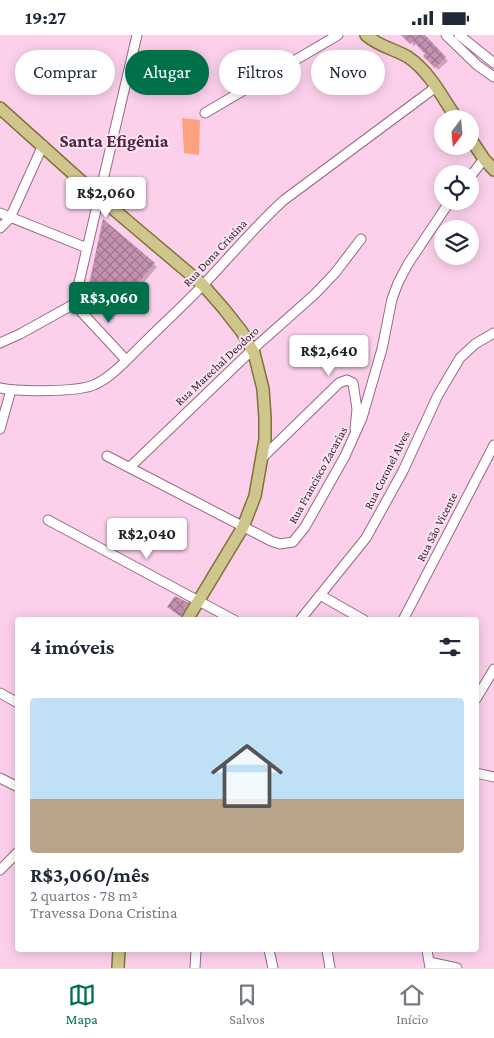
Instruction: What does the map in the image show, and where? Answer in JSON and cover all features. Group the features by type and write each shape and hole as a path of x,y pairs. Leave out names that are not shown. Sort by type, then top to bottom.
{"main road":[{"path":"366,35 373,41 408,57 428,74 451,110"},
{"path":"0,108 99,197 203,285 236,324 252,350 263,389 265,418 262,457 255,497 243,527 189,617"},
{"path":"479,152 494,170"},
{"path":"118,968 119,952"}],"street":[{"path":"0,343 20,335 74,304 137,35"},
{"path":"204,113 338,35"},
{"path":"446,35 477,65 494,77"},
{"path":"459,35 494,63"},
{"name":"Rua Dona Cristina","path":"0,388 37,390 88,387 102,380 126,360 203,285 270,212 436,87"},
{"path":"0,228 10,218 43,145"},
{"path":"479,165 484,159"},
{"name":"Rua Francisco Zacarias","path":"108,456 243,527 280,544 293,542 305,527 354,439 370,395 395,290 408,263 444,210"},
{"path":"0,213 87,248"},
{"name":"Rua Marechal Deodoro","path":"130,467 252,350 316,294 362,239"},
{"path":"74,304 126,360"},
{"name":"Rua Coronel Alves","path":"302,617 366,538 403,471 438,395 460,358 467,350 494,333"},
{"path":"262,457 339,383 347,380 353,383 356,396 357,409 354,439"},
{"path":"0,429 11,390"},
{"name":"Rua São Vicente","path":"405,617 494,445"},
{"path":"48,520 228,617"},
{"path":"320,595 359,617"},
{"path":"479,694 494,669"},
{"path":"0,693 15,701"},
{"path":"479,774 494,777"},
{"path":"0,778 15,786"},
{"path":"0,870 15,856"},
{"path":"195,968 196,952"},
{"path":"269,952 273,968"},
{"path":"327,952 330,968"},
{"path":"427,952 429,965 457,968"}],"shaded area":[{"path":"182,118 200,120 199,155 184,153"}],"building":[{"path":"401,35 425,35 446,57 435,68 423,56 425,54 413,41 410,44"},
{"path":"103,219 155,263 108,318 86,298"},
{"path":"175,596 189,603 180,616 167,607"}],"district":[{"name":"Santa Efigênia","path":"114,141"}]}
